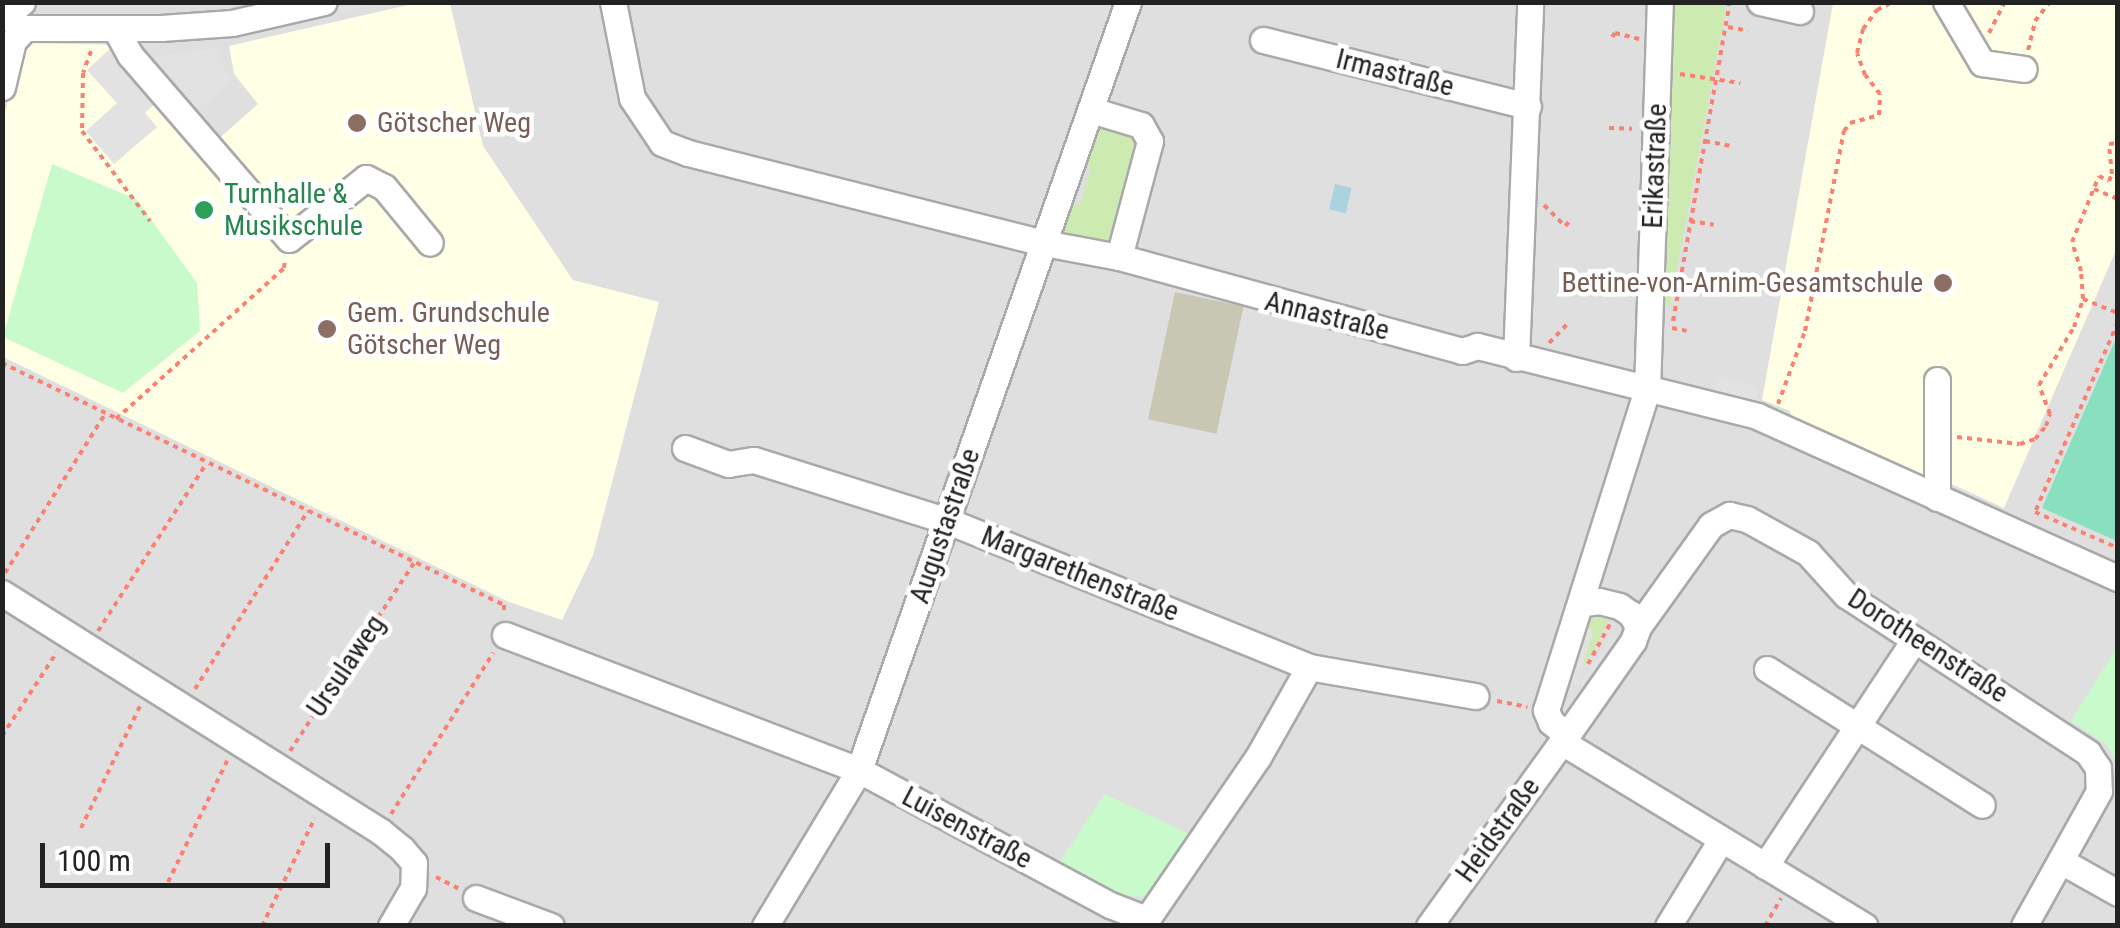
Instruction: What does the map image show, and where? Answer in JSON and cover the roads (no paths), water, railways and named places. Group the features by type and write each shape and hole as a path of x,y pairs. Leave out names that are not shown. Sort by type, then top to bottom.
{"street":[{"path":"2,86 6,26 22,2"},
{"path":"6,26 232,24 324,2"},
{"name":"Annastraße","path":"613,2 632,98 662,142 688,153 1044,243 1118,257 1444,346 1462,350 1477,346 1772,422 2118,578"},
{"name":"Augustastraße","path":"764,926 860,770 1128,2"},
{"path":"1516,358 1530,2"},
{"name":"Erikastraße","path":"1647,390 1661,329 1656,134 1660,2"},
{"path":"1760,2 1800,11"},
{"path":"1946,2 1982,63 2024,69"},
{"path":"107,28 289,239 358,180 366,178 384,187 430,243"},
{"name":"Irmastraße","path":"1262,40 1528,106"},
{"path":"1091,110 1141,125 1150,141 1118,257"},
{"path":"1936,498 1937,380"},
{"path":"1647,390 1584,603 1572,625 1546,710 1564,739 1865,926"},
{"name":"Margarethenstraße","path":"685,448 728,464 754,460 948,522 1310,667 1476,696"},
{"name":"Dorotheenstraße","path":"1638,627 1703,535 1719,518 1729,515 1762,526 1808,554 1846,595 2088,753 2098,768 2099,791 2024,926"},
{"path":"2,593 380,831 414,863 413,888 391,926"},
{"path":"1584,603 1599,600 1619,606 1631,614 1638,627"},
{"name":"Heidstraße","path":"1429,926 1634,641 1638,627"},
{"name":"Luisenstraße","path":"505,635 860,770 1110,904 1147,919 1258,758 1310,667"},
{"path":"1765,866 1914,640"},
{"path":"1767,669 1982,805"},
{"path":"1668,926 1722,840"},
{"path":"2061,861 2118,894"},
{"path":"476,898 551,926"}],"water":[{"path":"1335,184 1352,188 1346,213 1329,209"}],"place":[{"name":"Götscher Weg","path":"357,123"},
{"name":"Turnhalle & Musikschule","path":"204,210"},
{"name":"Bettine-von-Arnim-Gesamtschule","path":"1943,283"},
{"name":"Gem. Grundschule Götscher Weg","path":"327,329"}]}
